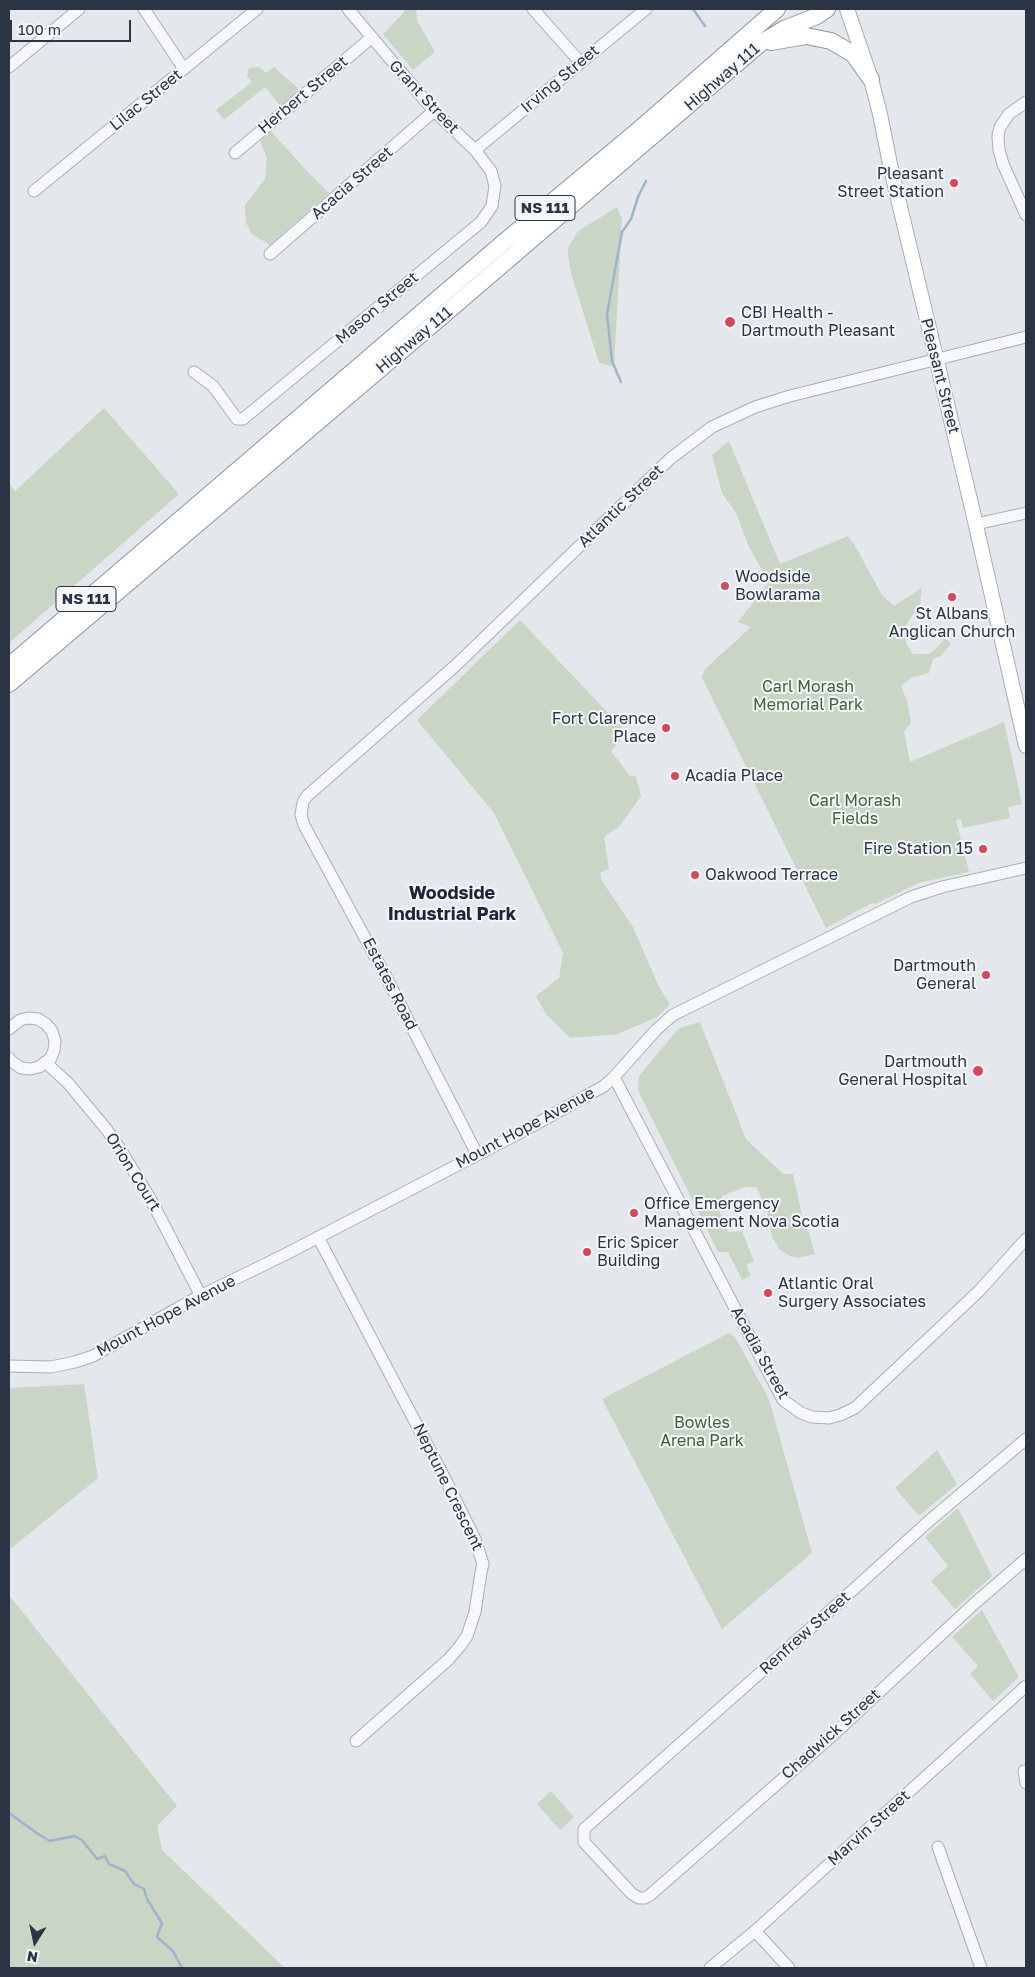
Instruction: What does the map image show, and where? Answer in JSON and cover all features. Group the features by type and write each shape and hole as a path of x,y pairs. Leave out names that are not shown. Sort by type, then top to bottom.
{"highway":[{"name":"Highway 111","path":"9,684 768,37 817,16 827,9"},
{"name":"Highway 111","path":"9,666 496,249 635,133 775,10"},
{"path":"759,45 801,36 826,40 853,54 871,79"},
{"path":"9,656 164,533"},
{"path":"9,695 62,643 87,623 98,608"}],"main road":[{"name":"Pleasant Street","path":"847,9 871,79 976,524 1026,746"}],"street":[{"path":"9,67 79,9"},
{"path":"144,9 184,69"},
{"name":"Lilac Street","path":"34,191 257,9"},
{"name":"Grant Street","path":"348,9 434,112 474,150 491,171 496,186"},
{"path":"533,9 580,62"},
{"name":"Irving Street","path":"474,150 646,9"},
{"name":"Herbert Street","path":"236,152 371,38"},
{"path":"1026,102 1009,114 1000,128 998,136 1003,164 1026,215"},
{"name":"Acacia Street","path":"270,254 434,112"},
{"name":"Mason Street","path":"194,372 213,386 237,419 243,420 481,222 492,206 496,186"},
{"name":"Atlantic Street","path":"301,815 303,802 310,791 455,666 657,470 712,427 755,407 790,396 1026,337"},
{"path":"976,524 1026,513"},
{"name":"Estates Road","path":"301,815 304,825 372,950 477,1154"},
{"name":"Mount Hope Avenue","path":"9,1366 51,1367 93,1356 201,1296 318,1237 604,1086 656,1030 673,1015 911,897 942,887 1026,868"},
{"path":"9,1029 20,1020 28,1018 38,1019 52,1031 55,1041 51,1058 39,1067 21,1068 9,1058"},
{"name":"Orion Court","path":"45,1062 68,1083 112,1137 151,1200 201,1296"},
{"name":"Acadia Street","path":"614,1077 783,1400 801,1413 812,1417 828,1418 855,1408 979,1291 1026,1239"},
{"name":"Neptune Crescent","path":"318,1237 446,1481 475,1539 483,1564 480,1572 479,1595 475,1612 460,1646 449,1659 356,1741"},
{"name":"Renfrew Street","path":"632,1894 584,1842 584,1828 929,1521 1026,1439"},
{"name":"Chadwick Street","path":"632,1894 639,1898 645,1898 650,1895 832,1734 1026,1558"},
{"name":"Marvin Street","path":"710,1968 754,1931 1026,1686"},
{"path":"1024,1771 1026,1783"},
{"path":"938,1847 981,1968"},
{"path":"754,1931 789,1968"}],"green space":[{"path":"404,9 416,9 417,20 435,52 413,70 383,34 404,12"},
{"path":"259,67 266,73 274,67 301,91 282,108 265,87 224,120 216,110 252,82 247,76 249,68"},
{"path":"271,131 329,193 270,245 252,234 246,223 245,205 265,179 267,158 260,141"},
{"path":"617,207 622,219 614,367 599,363 571,273 568,248 578,231"},
{"path":"104,408 179,494 9,643 9,484 15,491"},
{"name":"Carl Morash Memorial Park","path":"729,441 780,564 848,536 882,595 894,606 922,588 920,604 906,625 906,643 913,654 930,654 945,639 951,643 941,656 933,659 929,673 911,678 901,686 907,701 911,723 904,731 910,762 1004,722 1022,804 1008,807 1010,818 963,828 961,819 956,820 969,872 918,883 875,904 872,903 826,928 701,676 705,672 704,670 751,627 738,622 769,582 749,547 736,513 722,493 712,455"},
{"path":"520,620 627,733 611,751 629,775 636,777 641,796 619,827 604,837 609,869 600,873 602,881 633,927 660,989 670,1004 657,1017 618,1034 570,1038 546,1014 536,996 559,978 563,953 494,813 417,720"},
{"path":"700,1022 746,1139 783,1174 793,1174 803,1220 815,1254 798,1258 780,1250 772,1237 767,1209 756,1187 744,1187 722,1196 723,1201 717,1205 728,1232 742,1231 754,1261 746,1265 751,1275 742,1280 728,1252 718,1252 638,1090 639,1076 679,1028"},
{"name":"Bowles Arena Park","path":"729,1333 735,1337 769,1399 812,1553 722,1629 602,1399"},
{"path":"84,1384 98,1478 9,1550 9,1388"},
{"path":"937,1450 957,1484 919,1516 895,1488"},
{"path":"958,1508 992,1576 955,1609 931,1581 948,1566 925,1537"},
{"path":"9,1595 177,1806 157,1826 162,1850 285,1968 9,1968"},
{"path":"982,1610 1019,1677 993,1701 970,1674 978,1666 952,1637"},
{"path":"551,1791 574,1817 560,1830 537,1804"}],"waterway":[{"path":"693,9 705,26"},
{"path":"621,382 612,361 607,314 622,232 631,219 638,197 646,181"},
{"path":"9,1813 50,1841 74,1836 82,1840 97,1859 105,1856 109,1864 125,1871 134,1884 144,1889 147,1899 162,1923 157,1937 173,1951 182,1968"}],"place":[{"name":"Pleasant Street Station","path":"954,183"},
{"name":"CBI Health - Dartmouth Pleasant","path":"730,322"},
{"name":"Woodside Bowlarama","path":"725,586"},
{"name":"St Albans Anglican Church","path":"952,597"},
{"name":"Fort Clarence Place","path":"666,728"},
{"name":"Acadia Place","path":"675,776"},
{"name":"Fire Station 15","path":"983,849"},
{"name":"Oakwood Terrace","path":"695,875"},
{"name":"Dartmouth General","path":"986,975"},
{"name":"Dartmouth General Hospital","path":"978,1071"},
{"name":"Office Emergency Management Nova Scotia","path":"634,1213"},
{"name":"Eric Spicer Building","path":"587,1252"},
{"name":"Atlantic Oral Surgery Associates","path":"768,1293"}],"district":[{"name":"Woodside Industrial Park","path":"452,903"}],"park label":[{"name":"Carl Morash Fields","path":"855,810"}]}
